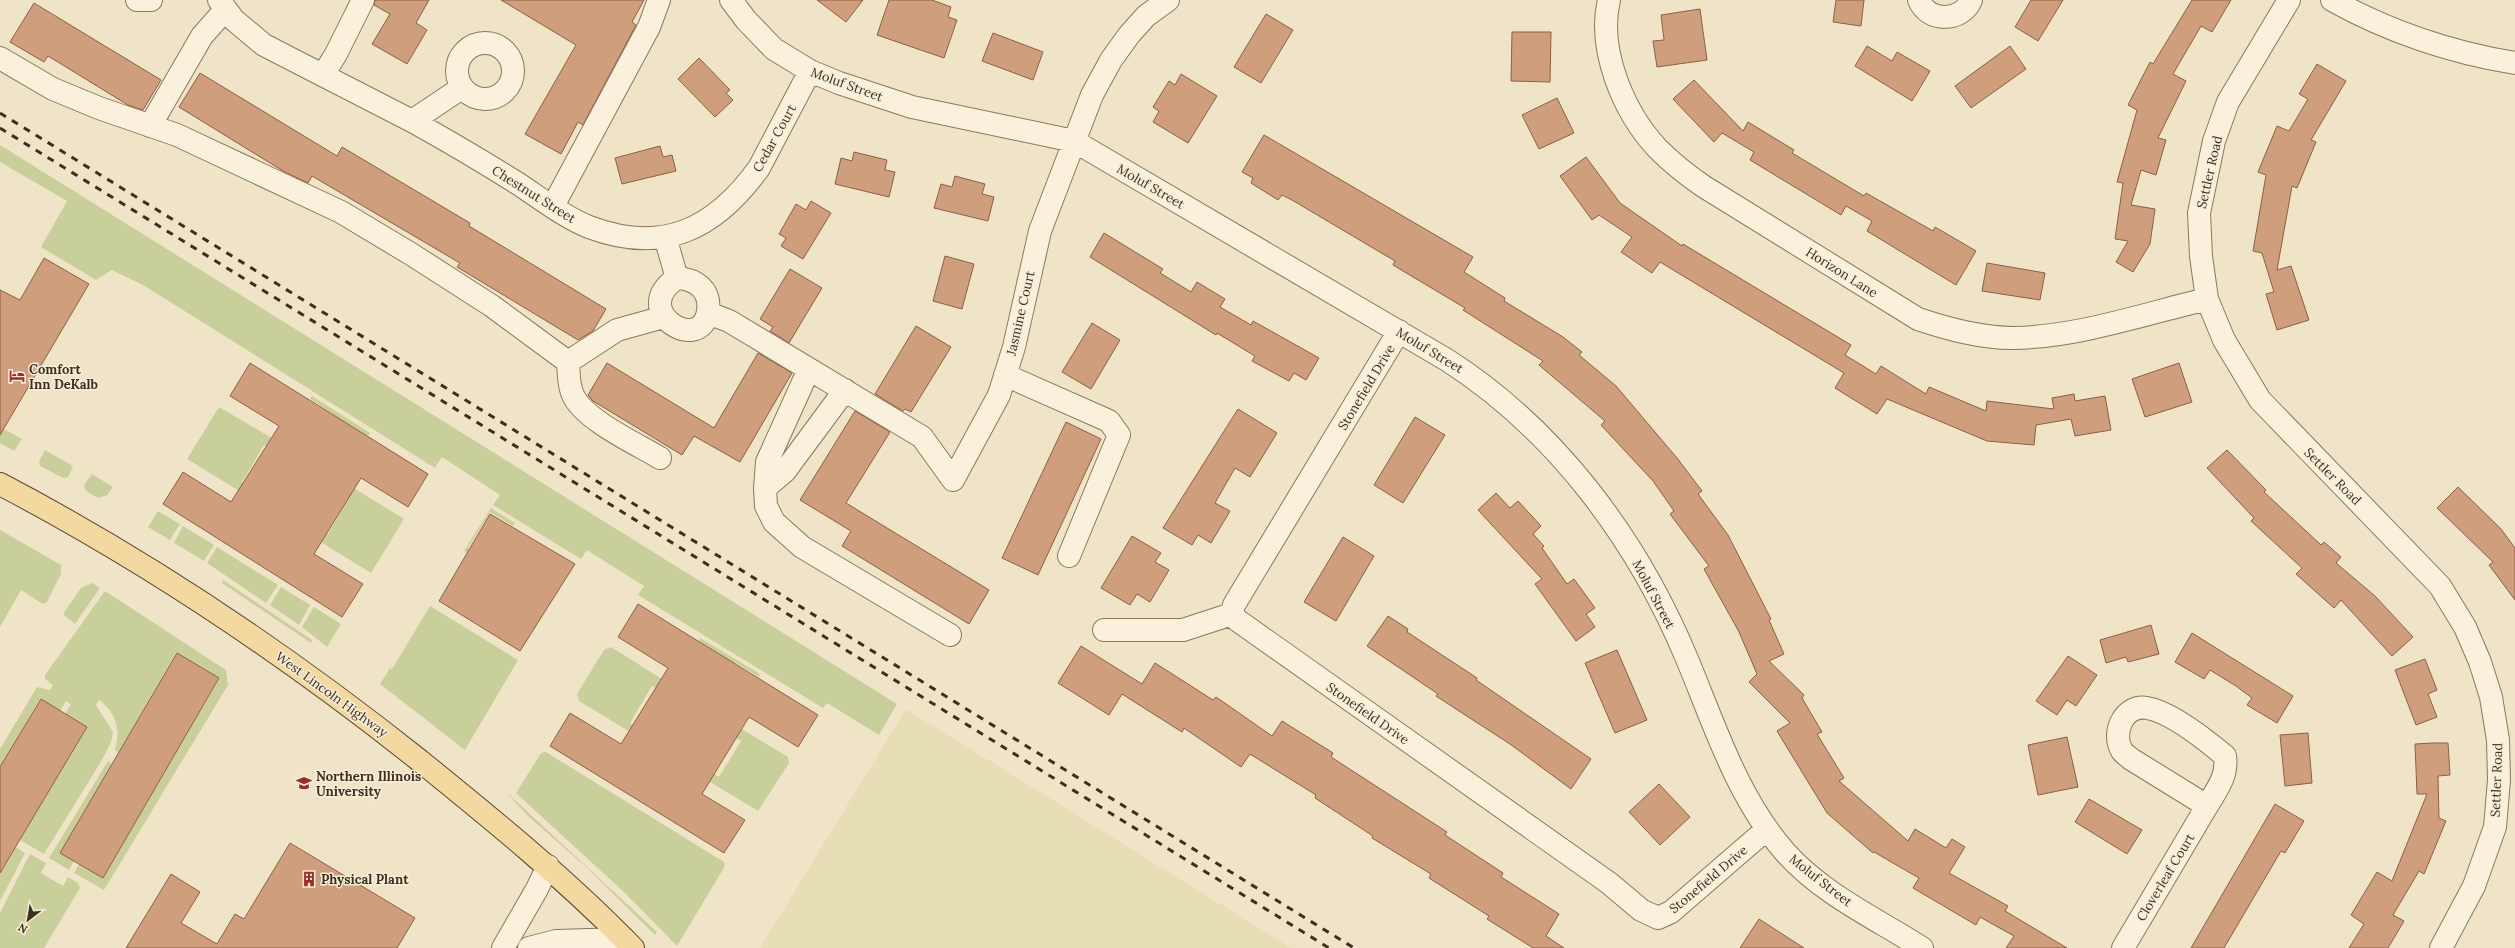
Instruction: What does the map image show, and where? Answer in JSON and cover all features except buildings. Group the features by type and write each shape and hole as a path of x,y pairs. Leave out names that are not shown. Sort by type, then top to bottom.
{"main road":[{"name":"West Lincoln Highway","path":"0,484 141,562 230,620 393,739 548,866 628,944"}],"street":[{"path":"137,0 151,0"},
{"path":"323,75 336,54 363,0"},
{"path":"553,206 649,27 659,0"},
{"name":"Moluf Street","path":"731,0 746,20 774,49 810,71 839,83 912,107 1074,141 1399,331 1473,376 1546,440 1622,535 1655,591 1686,658 1722,746 1739,782 1767,830 1786,853 1810,875 1855,908 1922,948"},
{"name":"Jasmine Court","path":"845,390 922,437 954,480 999,394 1014,347 1040,231 1092,95 1111,60 1128,35 1146,16 1168,0"},
{"name":"Horizon Lane","path":"1609,0 1606,12 1607,31 1612,62 1622,94 1638,124 1658,149 1679,169 1703,186 1918,319 1946,328 1978,335 2012,338 2052,336 2207,299"},
{"path":"1919,0 1920,4 1932,13 1945,18 1956,16 1968,6 1971,0"},
{"name":"Settler Road","path":"2289,0 2228,102 2214,141 2199,213 2201,256 2207,299 2224,340 2260,400 2440,586 2465,627 2480,662 2491,697 2498,740 2499,780 2495,827 2474,886 2441,948"},
{"path":"2332,0 2392,29 2446,47 2515,63"},
{"path":"150,126 202,36 222,5"},
{"name":"Chestnut Street","path":"222,5 247,33 264,45 412,121 467,152 553,206 589,226 609,233 643,239 665,237"},
{"path":"0,58 53,88 177,135 341,212 411,254 492,306 568,362 573,395 582,407 594,417 660,458"},
{"name":"Cedar Court","path":"665,237 693,229 708,221 725,208 750,181 759,168 810,71"},
{"path":"412,121 460,89"},
{"path":"665,237 677,278"},
{"path":"677,278 686,278 696,282 704,290 708,301 708,312 703,323 695,329 690,330 671,325 664,317 660,306 662,294 668,284 677,278"},
{"path":"708,312 729,321 845,390 785,471 765,488"},
{"path":"568,362 617,330 664,317"},
{"name":"Stonefield Drive","path":"1399,331 1234,605 1232,614 1237,620 1329,686 1609,883 1641,910 1658,918 1671,912 1767,830"},
{"path":"809,369 767,462 765,488 766,506 774,522 802,547 950,635"},
{"path":"1005,375 1109,421 1119,435 1069,556"},
{"path":"1104,630 1183,630 1232,614"},
{"name":"Cloverleaf Court","path":"2123,948 2206,806 2227,768 2225,756 2212,744 2159,711 2145,707 2132,710 2121,720 2118,735 2122,751 2131,759 2206,806"},
{"path":"503,948 537,890 548,866"},
{"path":"529,948 556,941 628,944"}],"shaded area":[{"path":"906,709 1291,948 760,948"}],"green space":[{"path":"0,145 897,704 879,735 827,703 823,708 638,595 644,586 587,550 581,559 493,505 500,495 442,457 435,468 143,285 112,270 96,280 41,247 67,201 0,162"},
{"path":"312,396 370,433 368,436 347,423 325,459 311,449 333,414 310,399"},
{"path":"219,407 292,450 287,458 264,445 242,482 264,496 259,503 187,459"},
{"path":"0,427 22,439 14,451 0,443"},
{"path":"45,450 73,466 68,477 63,478 40,466 39,461"},
{"path":"92,474 113,487 107,495 98,498 86,491 84,485"},
{"path":"331,474 404,519 371,573 298,528 304,519 328,534 349,498 326,483"},
{"path":"491,508 515,523 513,526 490,512 468,548 491,562 488,566 464,551"},
{"path":"158,511 180,524 170,540 148,527"},
{"path":"183,526 214,545 204,561 174,543"},
{"path":"0,530 61,565 61,574 47,602 43,604 21,590 0,627"},
{"path":"217,547 278,585 266,603 207,563"},
{"path":"223,580 312,640 311,643 222,583"},
{"path":"92,583 100,588 75,624 63,614 81,588"},
{"path":"281,587 310,605 299,625 270,605"},
{"path":"105,591 226,670 228,685 104,890 74,873 79,864 103,878 219,679 176,653 118,753 115,749 117,742 116,722 110,710 99,700 96,705 113,732 111,742 102,760 44,854 20,840 87,727 65,714 71,704 66,701 60,711 40,699 0,767 0,749 37,687 50,690 53,685 45,679 45,675"},
{"path":"430,606 518,660 465,750 380,684 390,668 392,669"},
{"path":"314,607 341,624 327,647 302,627"},
{"path":"700,638 760,674 759,677 736,663 714,699 704,693 726,658 699,641"},
{"path":"611,647 681,691 676,700 652,686 630,723 652,736 648,743 579,701 577,694 604,650"},
{"path":"719,715 788,757 789,763 758,811 687,768 691,761 719,777 741,741 714,724"},
{"path":"546,752 724,862 725,866 677,946 625,893 516,793 541,753"},
{"path":"108,761 112,764 60,853 74,861 69,870 49,858"},
{"path":"506,792 657,932 655,935 586,867 528,816"},
{"path":"16,847 25,853 0,901 0,873"},
{"path":"30,854 46,863 41,873 63,886 68,877 78,883 80,888 44,948 0,948 0,913"}],"railway":[{"path":"0,113 1354,948"},
{"path":"0,128 1329,948"}],"place":[{"name":"Comfort Inn DeKalb","path":"17,376"},
{"name":"Northern Illinois University","path":"304,783"},
{"name":"Physical Plant","path":"309,879"}]}
